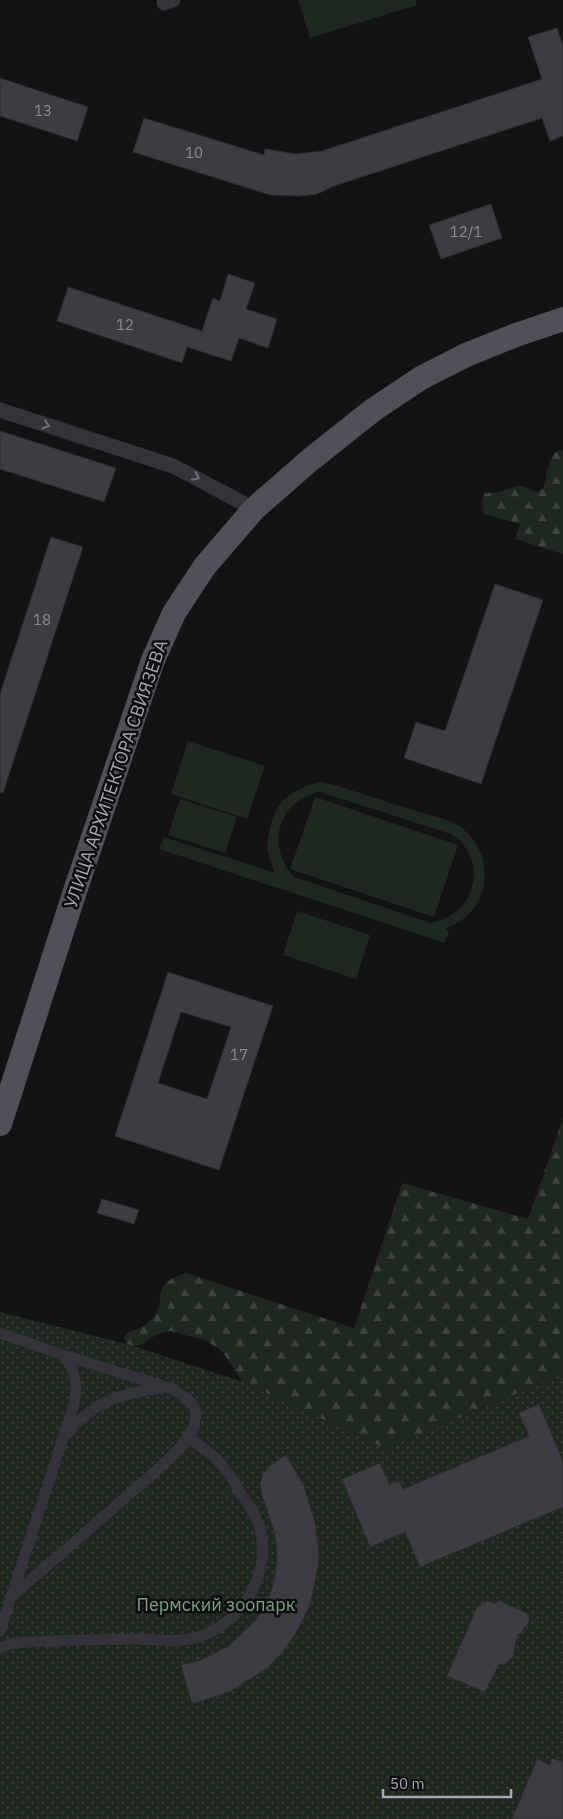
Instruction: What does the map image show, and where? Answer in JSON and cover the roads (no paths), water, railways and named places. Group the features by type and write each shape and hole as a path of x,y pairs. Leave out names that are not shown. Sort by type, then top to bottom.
{"main road":[{"name":"УЛИЦА АРХИТЕКТОРА СВИЯЗЕВА","path":"0,1124 74,891 153,660 174,613 205,566 254,509 310,460 366,416 421,378 466,355 516,334 563,319"}],"street":[{"path":"0,410 173,466 254,509"},
{"path":"0,1332 63,1355 166,1387 181,1394 191,1402 195,1408 196,1421 188,1438 156,1471 10,1598"},
{"path":"0,1631 73,1408 76,1386 73,1369 63,1355"},
{"path":"62,1441 78,1419 96,1406 121,1396 166,1387"},
{"path":"0,1648 23,1642 110,1639 179,1640 194,1638 220,1626 241,1609 255,1588 262,1565 263,1542 260,1530 256,1518 223,1466 207,1449 188,1438"}],"park label":[{"name":"Пермский зоопарк","path":"216,1605"}]}
